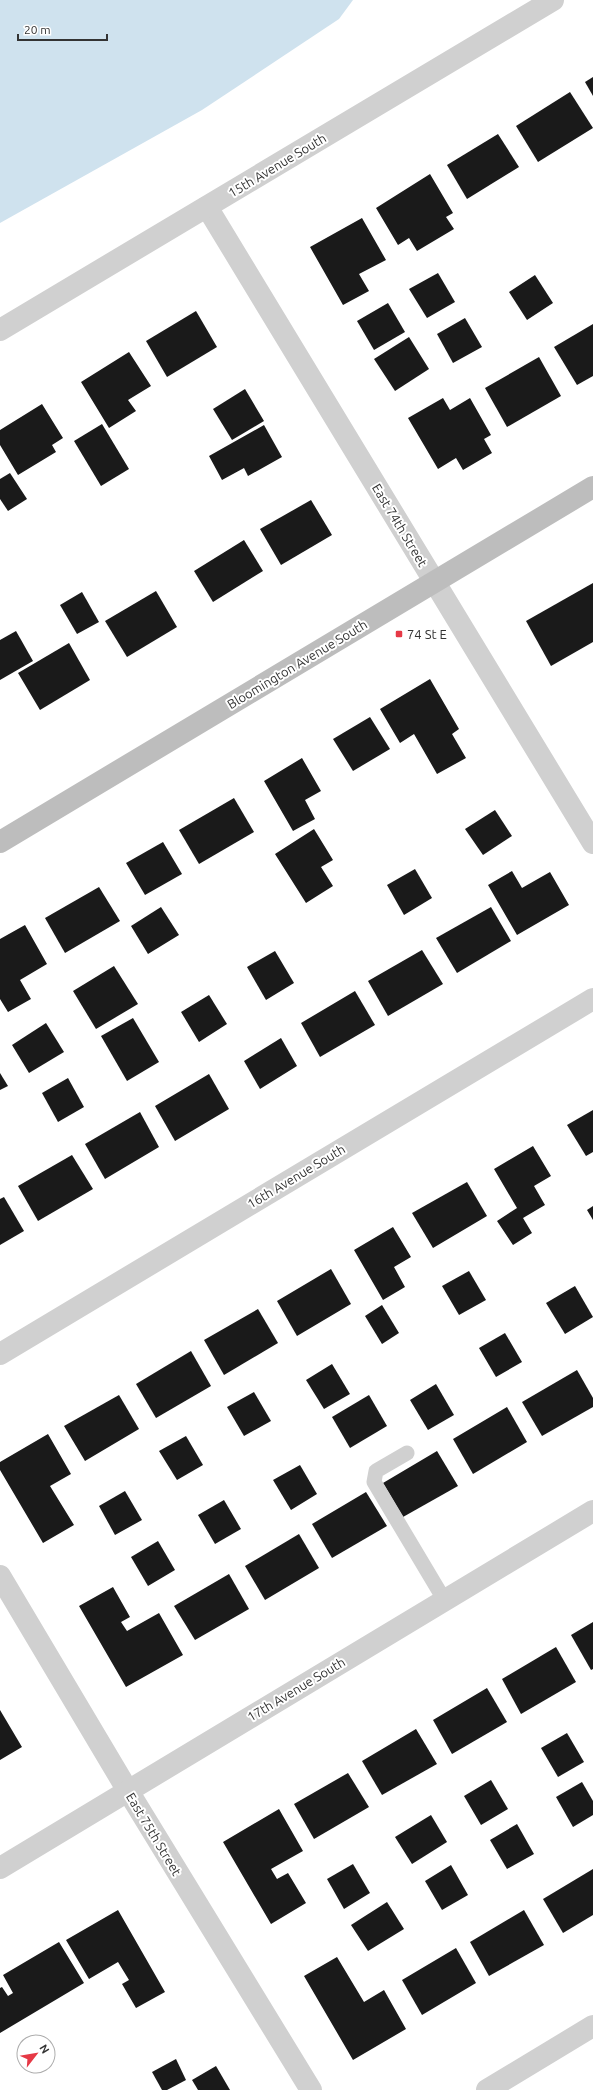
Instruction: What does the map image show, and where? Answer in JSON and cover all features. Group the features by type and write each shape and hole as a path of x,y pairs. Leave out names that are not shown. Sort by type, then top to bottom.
{"street":[{"name":"15th Avenue South","path":"0,330 553,0"},
{"name":"East 74th Street","path":"207,207 593,843"},
{"name":"Bloomington Avenue South","path":"0,842 593,487"},
{"name":"16th Avenue South","path":"0,1354 593,999"},
{"name":"17th Avenue South","path":"0,1868 593,1511"},
{"name":"East 75th Street","path":"0,1576 128,1791 311,2090"},
{"path":"487,2090 593,2026"}],"lane":[{"path":"407,1453 376,1471 374,1482 444,1601"}],"water":[{"path":"0,0 353,0 339,19 202,110 0,223"}],"building":[{"path":"593,77 593,96 585,82"},
{"path":"570,92 593,128 538,162 516,126"},
{"path":"498,134 519,167 467,199 447,165"},
{"path":"430,174 453,213 446,217 454,229 417,251 409,238 398,245 376,208"},
{"path":"362,218 386,260 359,274 369,291 343,305 310,247"},
{"path":"438,273 455,302 427,318 409,289"},
{"path":"535,275 553,303 527,320 509,292"},
{"path":"388,303 405,332 374,350 357,321"},
{"path":"196,311 217,347 167,377 146,341"},
{"path":"465,318 482,347 453,363 437,334"},
{"path":"593,324 593,376 577,385 554,347"},
{"path":"409,337 429,369 395,391 374,359"},
{"path":"129,352 151,386 128,400 136,411 109,428 81,382"},
{"path":"539,357 561,396 507,427 485,388"},
{"path":"245,389 264,421 232,440 213,409"},
{"path":"443,398 450,410 470,398 491,435 484,439 492,453 463,470 456,458 438,469 408,418"},
{"path":"42,404 63,438 52,445 56,452 18,475 0,445 0,430"},
{"path":"102,424 129,469 101,486 74,441"},
{"path":"264,425 282,457 248,476 244,468 222,480 209,456"},
{"path":"10,473 27,499 8,511 0,499 0,479"},
{"path":"311,500 332,535 281,565 260,529"},
{"path":"244,540 263,571 213,602 194,571"},
{"path":"593,583 593,642 551,666 526,621"},
{"path":"156,591 177,627 127,657 105,621"},
{"path":"82,592 99,622 77,634 60,605"},
{"path":"16,631 33,661 0,680 0,640"},
{"path":"69,643 90,680 40,710 18,673"},
{"path":"430,679 459,729 452,734 466,758 437,774 414,734 400,743 380,709"},
{"path":"370,717 390,749 353,771 333,739"},
{"path":"302,758 321,791 305,800 315,819 293,831 264,781"},
{"path":"234,798 254,832 199,864 179,830"},
{"path":"495,810 512,836 483,855 465,829"},
{"path":"314,829 333,860 321,867 333,886 306,903 275,854"},
{"path":"163,842 182,874 145,895 126,863"},
{"path":"415,869 432,898 404,915 387,885"},
{"path":"512,871 522,888 550,872 569,905 517,935 488,885"},
{"path":"99,887 120,921 65,953 45,918"},
{"path":"161,907 179,935 148,954 131,926"},
{"path":"491,907 511,941 457,973 436,938"},
{"path":"25,925 47,964 20,980 31,999 8,1012 0,999 0,939"},
{"path":"422,950 443,984 388,1016 368,981"},
{"path":"275,951 294,983 266,1000 247,967"},
{"path":"114,966 138,1004 96,1029 73,991"},
{"path":"355,991 375,1025 320,1057 301,1023"},
{"path":"209,995 227,1024 199,1042 181,1012"},
{"path":"133,1018 159,1062 127,1081 101,1036"},
{"path":"46,1023 64,1052 29,1073 12,1045"},
{"path":"281,1038 297,1066 260,1089 244,1061"},
{"path":"0,1073 8,1086 0,1090"},
{"path":"209,1074 229,1109 175,1141 155,1106"},
{"path":"68,1078 84,1107 58,1122 42,1093"},
{"path":"593,1110 593,1152 586,1156 567,1125"},
{"path":"140,1112 159,1147 105,1179 85,1144"},
{"path":"533,1146 551,1176 534,1186 545,1205 523,1218 532,1233 513,1245 497,1221 517,1208 494,1169"},
{"path":"72,1155 93,1189 38,1221 18,1186"},
{"path":"467,1182 487,1216 433,1248 412,1213"},
{"path":"4,1197 24,1231 0,1245 0,1199"},
{"path":"593,1206 593,1220 587,1210"},
{"path":"393,1227 411,1257 394,1267 405,1287 383,1300 354,1250"},
{"path":"331,1269 351,1304 297,1336 277,1301"},
{"path":"469,1271 486,1300 459,1315 442,1286"},
{"path":"575,1286 593,1317 565,1334 546,1303"},
{"path":"382,1305 399,1333 382,1344 365,1316"},
{"path":"258,1309 278,1343 224,1375 204,1340"},
{"path":"505,1333 522,1362 496,1377 479,1348"},
{"path":"191,1351 211,1386 156,1418 136,1384"},
{"path":"332,1364 350,1394 324,1409 306,1380"},
{"path":"577,1370 593,1398 593,1407 542,1436 522,1402"},
{"path":"436,1384 454,1415 428,1430 410,1400"},
{"path":"254,1392 271,1421 244,1436 227,1407"},
{"path":"119,1395 139,1429 85,1461 64,1426"},
{"path":"369,1395 387,1426 350,1448 332,1417"},
{"path":"507,1407 527,1442 473,1474 453,1439"},
{"path":"48,1434 71,1474 50,1486 74,1525 43,1543 0,1470 0,1462"},
{"path":"186,1436 203,1465 177,1480 159,1451"},
{"path":"437,1451 458,1486 403,1517 383,1483"},
{"path":"300,1465 317,1494 291,1510 273,1480"},
{"path":"125,1491 142,1520 115,1535 99,1506"},
{"path":"366,1492 387,1526 332,1558 312,1524"},
{"path":"224,1500 241,1529 215,1544 198,1515"},
{"path":"299,1534 319,1568 265,1600 245,1566"},
{"path":"158,1541 175,1570 148,1586 131,1557"},
{"path":"229,1574 249,1609 195,1640 174,1606"},
{"path":"113,1587 130,1617 121,1622 127,1631 159,1613 183,1655 126,1687 79,1606"},
{"path":"593,1622 593,1669 591,1670 571,1635"},
{"path":"556,1647 576,1682 521,1714 502,1679"},
{"path":"487,1688 507,1722 452,1754 433,1720"},
{"path":"0,1710 22,1747 0,1760"},
{"path":"416,1729 437,1764 382,1795 362,1761"},
{"path":"567,1733 584,1762 558,1777 541,1748"},
{"path":"348,1773 369,1807 314,1839 294,1804"},
{"path":"491,1780 508,1809 481,1825 464,1796"},
{"path":"582,1782 593,1801 593,1815 573,1827 556,1797"},
{"path":"279,1809 303,1851 271,1869 277,1879 288,1873 306,1903 271,1924 223,1842"},
{"path":"431,1815 447,1842 412,1864 395,1837"},
{"path":"517,1824 534,1854 507,1869 490,1840"},
{"path":"353,1864 370,1893 344,1909 327,1879"},
{"path":"451,1865 468,1895 442,1910 425,1881"},
{"path":"593,1869 593,1915 563,1933 543,1899"},
{"path":"387,1902 404,1929 368,1951 351,1925"},
{"path":"118,1910 165,1992 136,2008 122,1984 129,1980 118,1962 89,1979 66,1940"},
{"path":"524,1910 544,1945 489,1976 470,1942"},
{"path":"59,1942 84,1983 0,2033 0,1988 2,1987 8,1996 13,1993 3,1975"},
{"path":"456,1948 476,1983 422,2015 402,1980"},
{"path":"337,1957 364,2002 384,1990 406,2029 353,2060 304,1976"},
{"path":"176,2059 186,2080 167,2090 162,2090 152,2072"},
{"path":"216,2066 230,2090 198,2090 192,2080"}],"place":[{"name":"74 St E","path":"399,634"}]}
